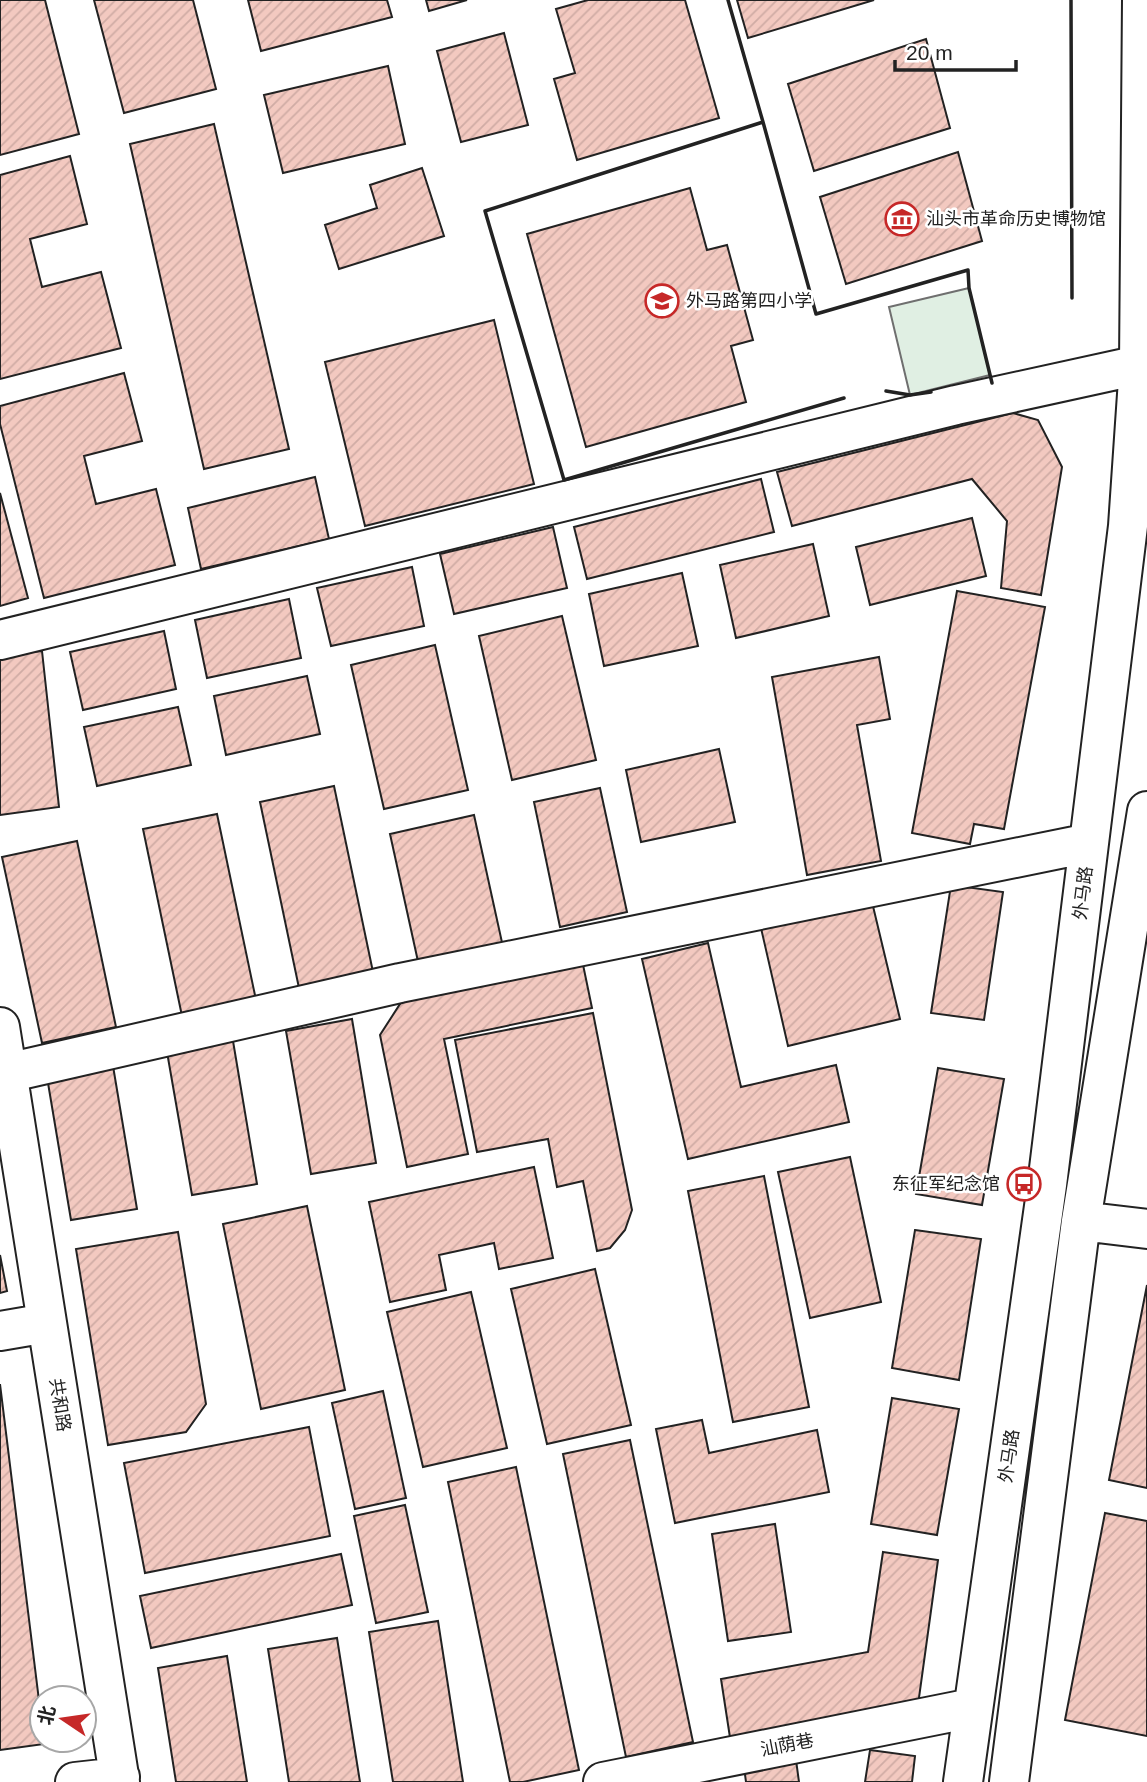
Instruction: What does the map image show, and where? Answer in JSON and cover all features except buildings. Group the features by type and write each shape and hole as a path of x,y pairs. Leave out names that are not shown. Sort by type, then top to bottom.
{"street":[{"name":"外马路","path":"963,1782 1047,1185 1128,526 1139,366 1142,0"},
{"path":"0,640 956,405 1139,366"},
{"path":"1009,1782 1081,1221 1147,811"},
{"path":"7,1073 400,983 1089,844"},
{"name":"共和路","path":"0,1027 120,1779"},
{"path":"1081,1221 1147,1229"},
{"path":"0,1331 47,1323"},
{"name":"汕荫巷","path":"603,1782 972,1708"},
{"path":"75,1782 120,1779"}],"green space":[{"path":"969,288 990,375 910,395 889,307"}],"wall":[{"path":"728,0 763,122"},
{"path":"1071,0 1072,298"},
{"path":"844,398 564,480 485,211 763,122 816,314 968,270 969,288 992,383"},
{"path":"886,391 910,395 931,392"}],"place":[{"name":"汕头市革命历史博物馆","path":"902,219"},
{"name":"外马路第四小学","path":"662,301"},
{"name":"东征军纪念馆","path":"1024,1184"}]}
